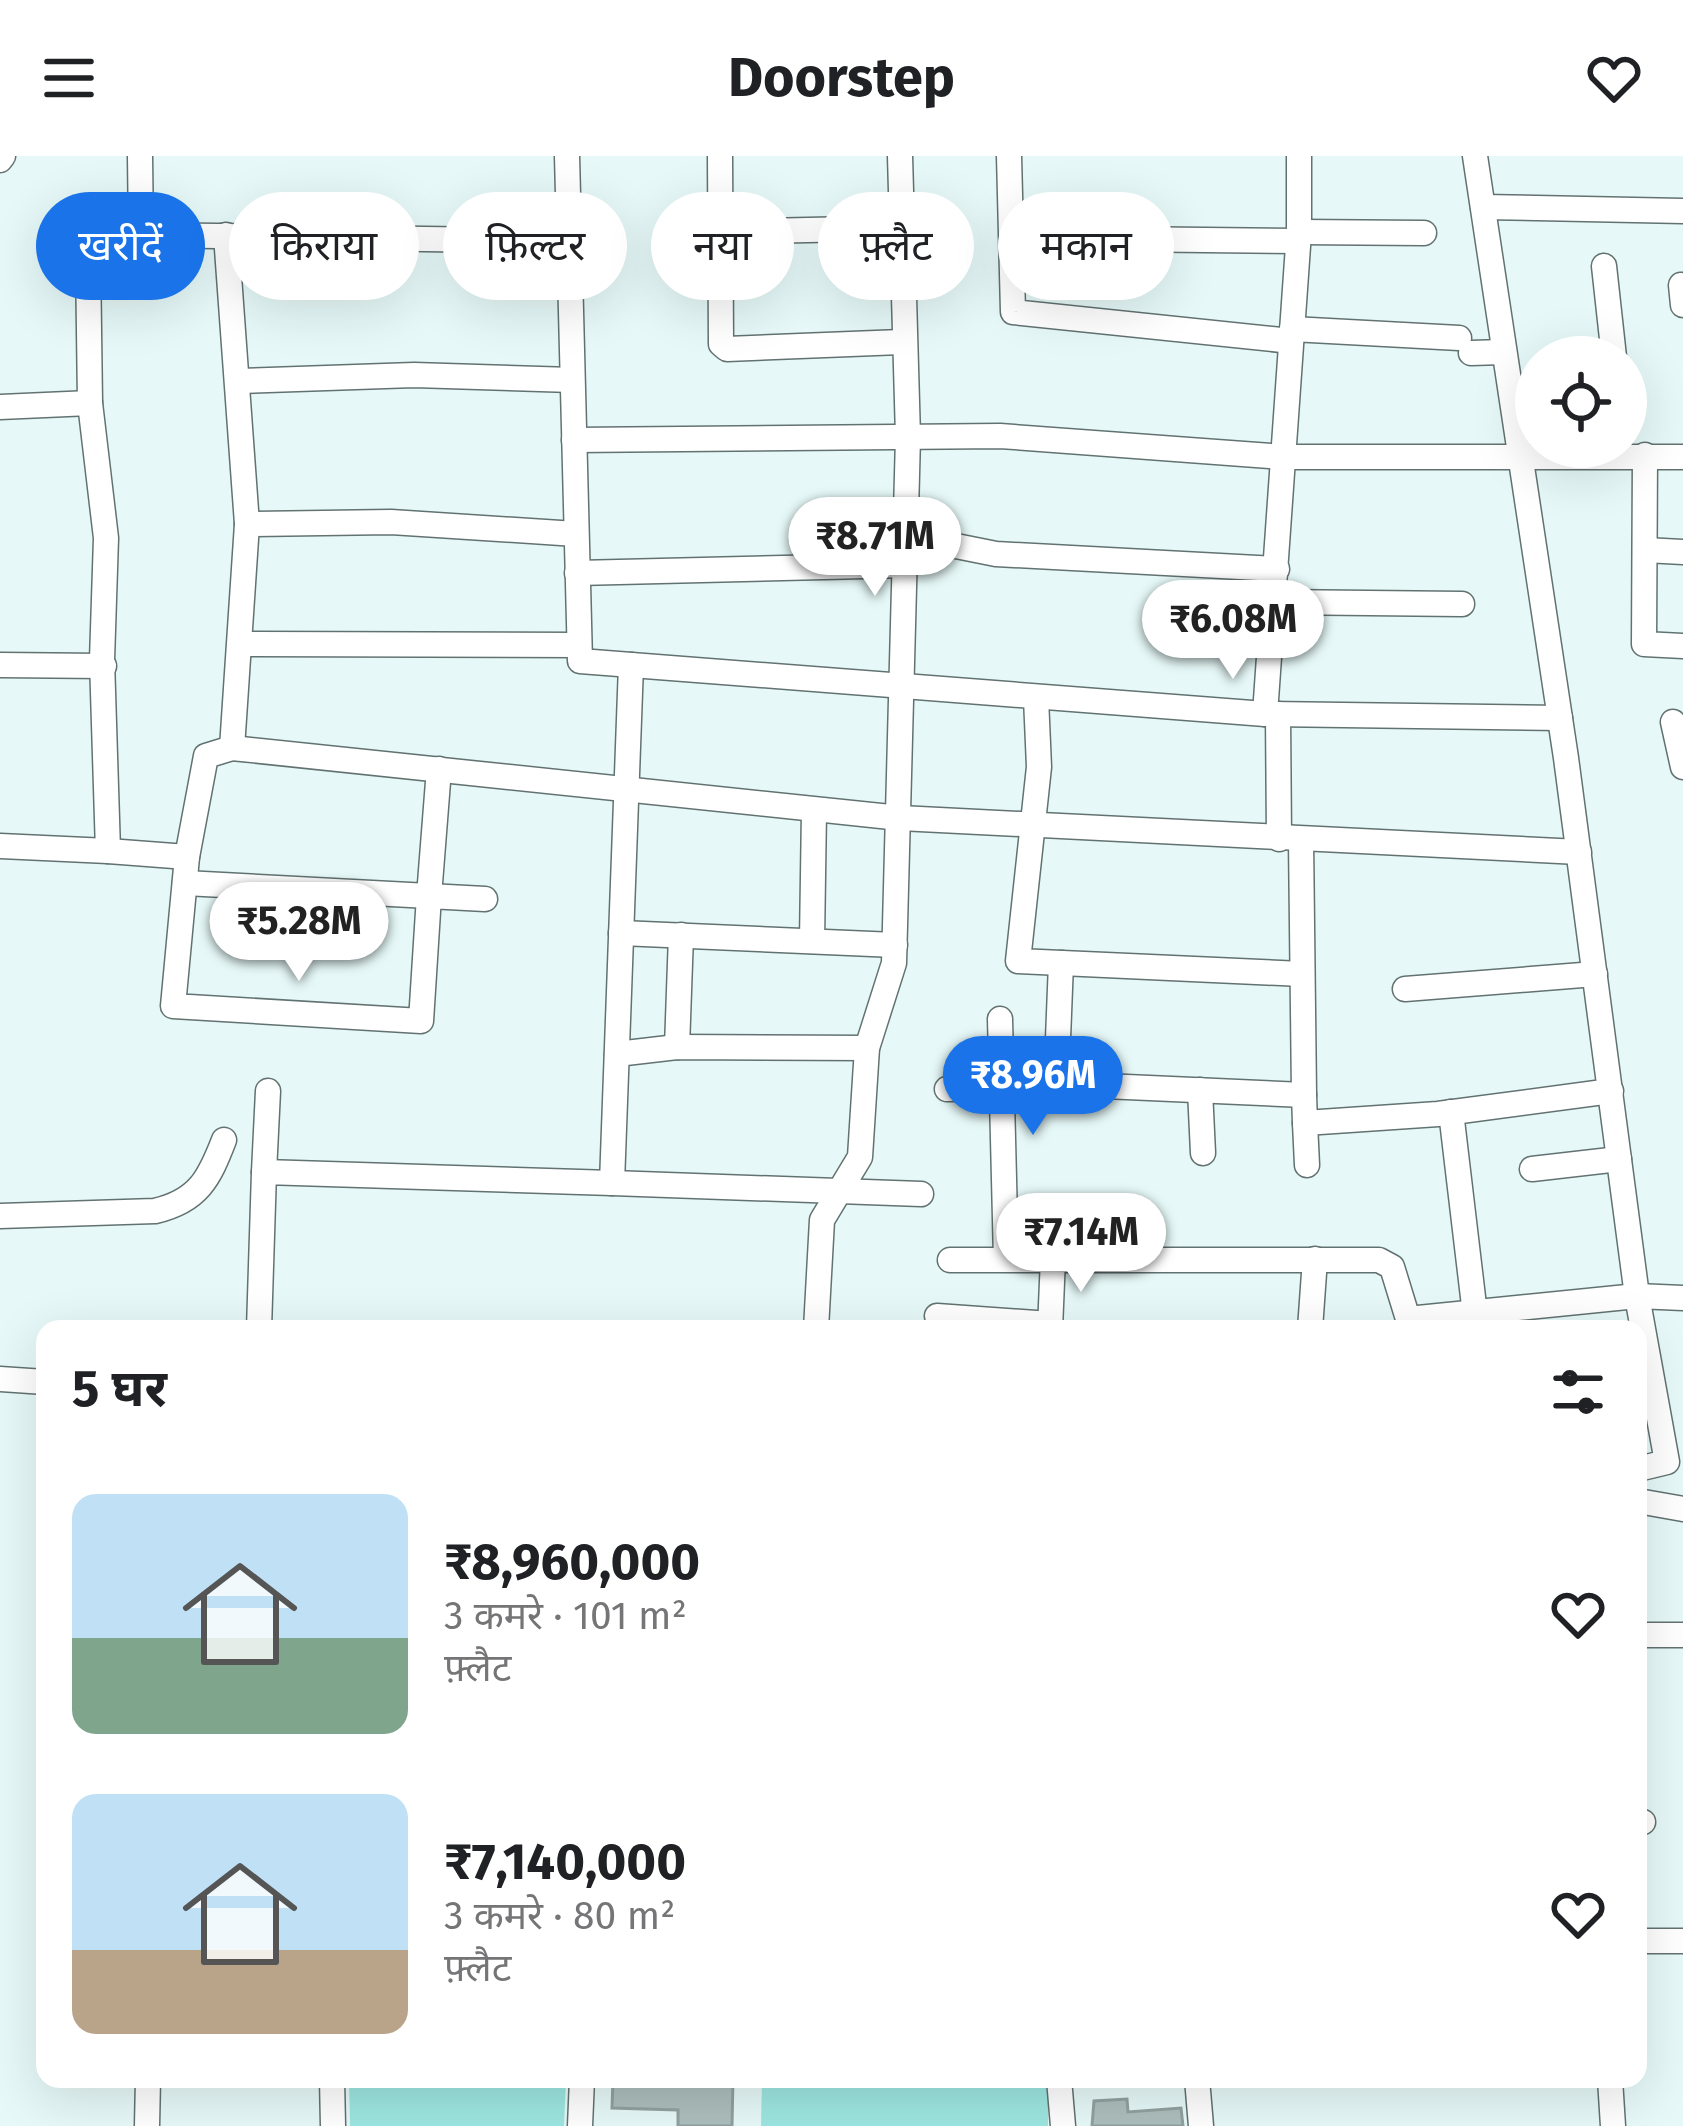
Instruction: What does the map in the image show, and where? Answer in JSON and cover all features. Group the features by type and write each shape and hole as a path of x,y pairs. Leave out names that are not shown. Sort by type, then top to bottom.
{"street":[{"path":"140,156 141,235 443,239"},
{"path":"568,156 568,192"},
{"path":"721,156 721,192"},
{"path":"900,156 900,192"},
{"path":"1009,156 1013,312 1502,352"},
{"path":"1299,156 1272,714 1303,974 1307,1165"},
{"path":"1475,156 1515,445"},
{"path":"1483,207 1683,212"},
{"path":"1174,238 1424,232"},
{"path":"226,235 247,524 232,748"},
{"path":"1604,266 1612,336"},
{"path":"89,300 90,403 106,538 108,851"},
{"path":"570,300 580,661 1272,714 1560,718"},
{"path":"721,300 721,344 727,349 902,342"},
{"path":"816,1320 822,1220 856,1172 864,1136 866,1048 895,945 908,437 901,300"},
{"path":"238,382 414,375 572,380"},
{"path":"0,407 90,403"},
{"path":"574,440 1000,436 1284,457 1515,459"},
{"path":"1647,454 1683,457"},
{"path":"1518,468 1560,718 1641,1320"},
{"path":"1633,468 1645,550 1644,644 1683,646"},
{"path":"247,524 391,522 577,534"},
{"path":"906,536 996,554 1277,569"},
{"path":"1645,550 1683,552"},
{"path":"578,573 906,565"},
{"path":"1275,602 1462,604"},
{"path":"241,644 579,645"},
{"path":"0,664 104,666"},
{"path":"612,1183 622,791 631,664"},
{"path":"1036,698 1039,766 1018,961 1303,974"},
{"path":"1673,722 1682,756"},
{"path":"439,769 421,1022 173,1006 187,857 206,756 232,748 439,769 622,791 900,818 1579,852"},
{"path":"812,941 814,810"},
{"path":"0,846 187,857"},
{"path":"184,884 485,899"},
{"path":"621,933 895,945"},
{"path":"677,1047 681,935"},
{"path":"1061,963 1057,1064 1082,1085 1304,1095"},
{"path":"1405,989 1595,974"},
{"path":"1000,1019 1006,1259"},
{"path":"617,1054 677,1047 866,1048"},
{"path":"947,1089 1001,1088"},
{"path":"1200,1090 1203,1153"},
{"path":"260,1320 268,1091"},
{"path":"1305,1123 1451,1112 1611,1091"},
{"path":"1451,1112 1474,1314"},
{"path":"0,1216 155,1211 180,1205 210,1177 224,1140"},
{"path":"1532,1168 1619,1159"},
{"path":"264,1172 841,1195 921,1194"},
{"path":"1050,1320 1053,1258"},
{"path":"1311,1320 1315,1259"},
{"path":"950,1260 1379,1260 1392,1267 1408,1318 1637,1296 1683,1298"},
{"path":"937,1316 982,1320"},
{"path":"1647,1351 1667,1462 1647,1467"},
{"path":"0,1379 36,1381"},
{"path":"1647,1503 1683,1509"},
{"path":"1647,1635 1683,1635"},
{"path":"1647,1941 1683,1941"},
{"path":"147,2126 148,2088"},
{"path":"332,2088 333,2126"},
{"path":"580,2126 582,2088"},
{"path":"1060,2088 1063,2126"},
{"path":"1198,2088 1201,2126"},
{"path":"1611,2088 1613,2126"}],"shaded area":[{"path":"349,2088 566,2088 564,2126 350,2126"},
{"path":"762,2088 1048,2088 1048,2126 761,2126"}],"building":[{"path":"613,2088 733,2088 732,2126 678,2126 678,2110 612,2108"},
{"path":"1127,2099 1128,2112 1181,2108 1183,2126 1092,2126 1094,2101"}]}
